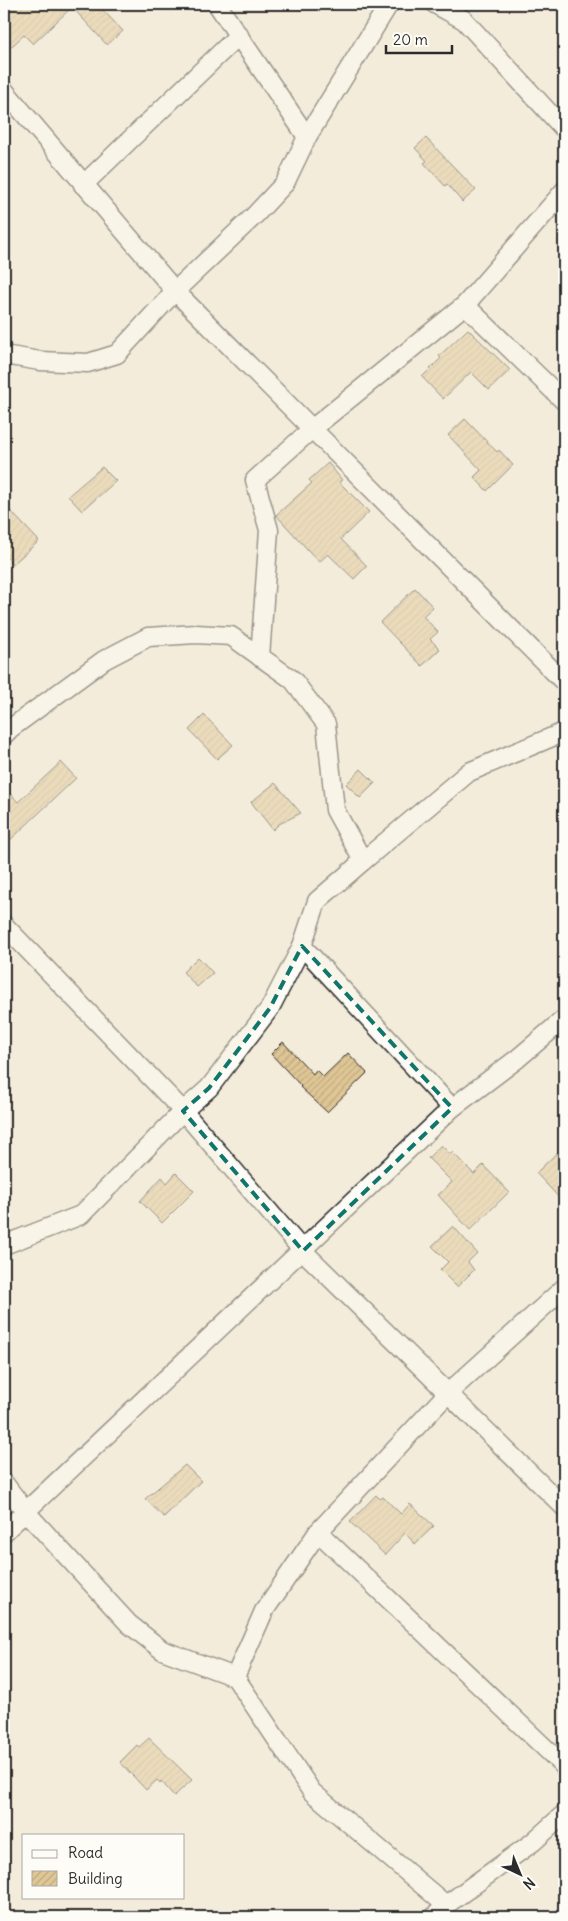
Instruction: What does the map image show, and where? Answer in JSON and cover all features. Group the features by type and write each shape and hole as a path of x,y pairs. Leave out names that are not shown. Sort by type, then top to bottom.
{"street":[{"path":"217,4 307,137"},
{"path":"4,355 40,361 88,363 117,354 175,291 255,215 285,183 307,137 389,4"},
{"path":"435,4 464,20 564,130"},
{"path":"83,185 239,35"},
{"path":"4,90 175,291 564,682"},
{"path":"260,657 269,530 255,480 313,428 465,305 564,192"},
{"path":"465,305 564,401"},
{"path":"4,735 104,660 148,637 196,634 231,636 293,680 326,724 335,810 363,861"},
{"path":"4,1245 81,1215 183,1111 209,1088 270,1008 302,946 317,901 469,772 564,732"},
{"path":"4,925 183,1111 303,1251 564,1507"},
{"path":"302,946 452,1108"},
{"path":"4,1532 452,1108 564,1019"},
{"path":"235,1678 264,1611 318,1532 448,1394 564,1288"},
{"path":"4,1483 26,1512 129,1624 162,1650 235,1678 312,1792 440,1911 533,1842 564,1814"},
{"path":"318,1532 564,1766"}],"highlighted area":[{"path":"302,946 452,1108 303,1251 183,1111 209,1088 270,1008"}],"building":[{"path":"4,4 97,4 123,31 107,45 72,7 33,44 24,35 4,53"},
{"path":"426,138 476,190 462,202 447,184 445,186 424,163 427,161 415,148"},
{"path":"468,329 510,370 489,390 471,372 443,399 422,377 441,358 439,356"},
{"path":"465,419 497,452 499,450 513,465 487,491 474,477 481,470 448,435"},
{"path":"328,463 342,480 339,482 369,512 341,539 367,566 354,579 328,554 319,562 276,515 312,483 309,480"},
{"path":"102,467 116,481 82,511 68,496"},
{"path":"4,504 39,541 13,564 4,555"},
{"path":"415,588 433,607 423,616 438,632 430,639 440,649 422,666 380,622"},
{"path":"204,715 233,745 217,759 189,730"},
{"path":"61,762 76,778 4,846 4,787 18,802"},
{"path":"361,769 375,783 360,798 346,784"},
{"path":"275,783 301,813 279,824 273,830 251,802"},
{"path":"198,957 213,973 197,987 183,972"},
{"path":"283,1042 313,1074 316,1070 323,1077 348,1053 367,1073 327,1112 300,1087 271,1054"},
{"path":"441,1145 450,1154 452,1152 474,1174 483,1165 509,1192 470,1230 438,1195 452,1182 428,1158"},
{"path":"564,1146 564,1203 536,1173"},
{"path":"176,1173 194,1191 162,1223 140,1201 162,1177 167,1183"},
{"path":"453,1226 477,1253 468,1262 474,1270 457,1287 440,1270 448,1262 432,1246"},
{"path":"185,1465 201,1481 164,1517 145,1499"},
{"path":"376,1495 380,1499 383,1497 401,1514 410,1504 434,1526 415,1544 405,1533 385,1555 350,1522"},
{"path":"149,1738 192,1780 174,1796 161,1781 160,1783 157,1780 146,1790 120,1762 137,1745 139,1747"}]}
